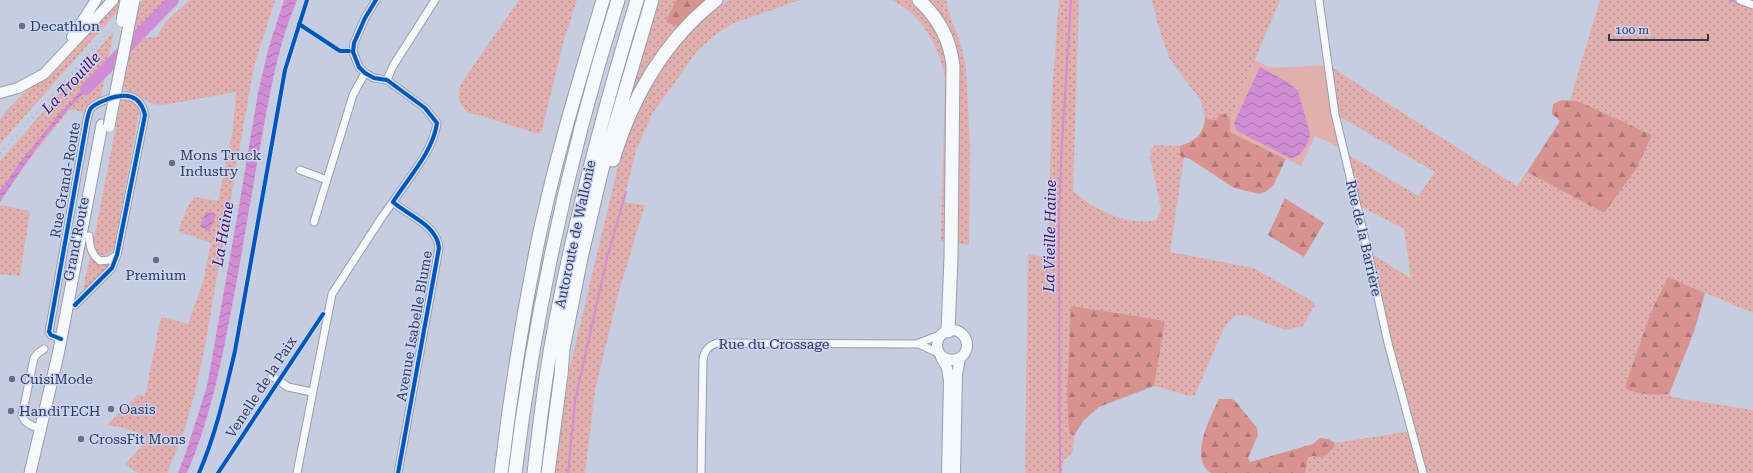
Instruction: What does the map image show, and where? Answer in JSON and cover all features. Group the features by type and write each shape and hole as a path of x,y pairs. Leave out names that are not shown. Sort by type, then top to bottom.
{"highway":[{"path":"501,473 520,336 537,245 573,102 603,0"},
{"name":"Autoroute de Wallonie","path":"515,473 534,339 551,248 594,75 618,0"},
{"name":"Autoroute de Wallonie","path":"534,473 552,342 569,255 612,81 637,0"},
{"path":"548,473 563,349 576,279 602,169 652,0"},
{"path":"561,375 602,200 625,126 653,68 695,16 716,0"},
{"path":"919,0 937,19 946,36 951,50 953,66 951,257 944,333"}],"main road":[{"name":"Grand'Route","path":"37,473 75,305 88,236 126,0"},
{"name":"Grand'Route","path":"30,473 61,339 134,0"}],"street":[{"path":"18,88 46,66 58,54 79,27 96,0"},
{"path":"0,93 18,88 35,80 52,67 113,0"},
{"path":"297,473 333,291 429,147 435,134 436,123 425,108 387,80 374,78 365,73 359,67 352,48 365,18 376,0"},
{"path":"387,80 393,66 435,0"},
{"name":"Rue de la Barrière","path":"1319,0 1335,114 1388,343 1423,473"},
{"path":"1740,0 1753,5"},
{"path":"314,222 353,95 365,73"},
{"name":"Rue Grand-Route","path":"61,339 51,335 49,332 87,120 91,108 95,105 120,95 124,95 138,100 142,105 145,115 117,255"},
{"path":"300,170 327,180"},
{"name":"Avenue Isabelle Blume","path":"393,202 431,229 436,235 439,248 398,473"},
{"path":"88,236 91,250 94,256 100,261 109,260 117,255"},
{"path":"75,305 112,268 117,255"},
{"path":"919,344 944,333 957,331 964,337 966,342 966,351 960,358 957,374 955,473"},
{"path":"944,333 937,343 940,355 947,368 949,381 947,473"},
{"name":"Rue du Crossage","path":"702,473 703,360 704,353 712,344 919,344"},
{"path":"919,344 950,360 960,358"},
{"path":"41,429 31,426 22,416 34,358 44,349"},
{"path":"272,376 288,386 312,392"}],"shaded area":[{"path":"117,0 120,0 117,12 0,144 0,119 28,89 54,71"},
{"path":"143,0 169,0 133,38 139,4"},
{"path":"190,0 275,0 254,66 204,351 197,385 184,432 167,473 138,473 125,464 147,441 134,431 107,425 138,395 145,396 161,317 188,324 203,282 211,243 178,231 188,206 195,197 218,201 233,128 236,92 163,105 153,104 123,88 131,46 143,38 157,37 167,21"},
{"path":"519,0 577,0 564,40 542,130 539,134 468,112 462,106 460,100 460,85"},
{"path":"658,0 676,0 666,22 679,27 613,147"},
{"path":"729,0 800,0 734,23 719,32 698,50 652,114 636,151 623,202 645,205 619,291 595,391 585,473 555,473 569,371 620,158 632,125 656,76 683,37 716,8"},
{"path":"891,0 912,0 932,23 943,42 948,61 947,242 941,241 945,79 943,67 928,33 912,14"},
{"path":"924,0 946,0 951,19 961,44 966,69 970,148 969,245 954,243 957,67"},
{"path":"1059,0 1079,0 1073,190 1100,210 1123,219 1146,222 1156,220 1161,209 1150,157 1151,150 1155,145 1180,146 1180,155 1184,157 1170,252 1253,268 1316,303 1303,326 1285,330 1245,315 1234,316 1224,328 1195,395 1189,396 1154,386 1165,321 1069,433 1074,436 1073,452 1063,461 1062,473 1025,473 1028,254 1048,258 1052,94"},
{"path":"1152,0 1280,0 1230,119 1224,113 1216,120 1205,119 1201,101 1169,58 1158,25"},
{"path":"1600,0 1753,0 1753,313 1668,277 1651,312 1625,386 1663,395 1669,394 1672,397 1753,410 1753,473 1305,473 1308,458 1332,450 1335,443 1411,431 1368,252 1411,278 1404,229 1356,204 1345,156 1351,156 1418,196 1435,172 1335,114 1328,65 1517,186 1527,172 1604,213 1652,135 1578,101 1570,100"},
{"path":"114,31 100,100 83,112 70,109 27,162 0,202 0,161"},
{"path":"1255,60 1270,68 1328,65 1343,149 1315,136 1301,166 1230,132 1230,119"},
{"path":"121,100 133,102 139,112 114,248 110,252 103,255 95,249 94,239"},
{"path":"0,205 30,211 20,276 0,274"},
{"path":"90,258 100,263 112,263 85,289 83,288"}],"green space":[{"path":"676,0 709,0 679,27 666,22"},
{"path":"1562,100 1578,101 1652,135 1636,169 1604,213 1527,172 1560,121 1552,114 1553,104"},
{"path":"1224,113 1230,119 1230,132 1286,159 1273,186 1265,192 1259,194 1234,188 1190,159 1180,156 1180,146 1197,137 1204,125 1205,119 1216,120 1219,115"},
{"path":"1285,198 1324,223 1304,257 1268,235"},
{"path":"1668,277 1705,293 1694,332 1669,394 1647,394 1626,389 1625,386 1651,312"},
{"path":"1071,306 1165,321 1154,386 1099,407 1083,421 1074,436 1069,433 1067,395"},
{"path":"1219,399 1232,399 1236,402 1257,428 1258,435 1248,458 1250,462 1313,444 1320,438 1328,439 1335,443 1332,450 1322,457 1312,456 1308,458 1305,473 1211,473 1204,466 1201,458 1201,448 1207,426"}],"water":[{"path":"169,0 176,0 143,34 145,25"},
{"path":"284,0 297,0 280,48 273,81 219,371 200,440 194,456 187,473 178,473 207,386 258,93 268,50"},
{"path":"1260,67 1289,83 1298,91 1310,137 1307,145 1298,156 1290,158 1237,131 1234,123"},
{"path":"97,74 96,83 82,95 56,123 0,202 0,191 21,161 58,115"},
{"path":"206,212 214,213 216,215 209,232 200,226"}],"waterway":[{"name":"La Trouille","path":"86,89 173,0"},
{"name":"La Vieille Haine","path":"1060,473 1059,225 1061,158 1071,0"},
{"path":"1730,0 1741,4"},
{"path":"568,473 575,401 607,258 626,192"}],"railway":[{"path":"0,154 137,0"}],"cycle path":[{"name":"Venelle de la Paix","path":"199,473 224,398 235,351 285,70 307,0"},
{"path":"376,0 365,18 354,43 353,52 359,67 365,73 374,78 387,80 425,108 437,123 431,144 393,202 428,227 437,240 439,248 398,473"},
{"path":"299,24 340,51 349,51"},
{"path":"61,339 51,335 49,332 87,120 91,108 97,103 115,97 131,97 140,103 145,115 117,255 112,268 75,305"},
{"name":"Venelle de la Paix","path":"218,473 323,314"}],"place":[{"name":"Decathlon","path":"22,26"},
{"name":"Mons Truck Industry","path":"172,163"},
{"name":"Premium","path":"156,260"},
{"name":"CuisiMode","path":"12,379"},
{"name":"Oasis","path":"111,409"},
{"name":"HandiTECH","path":"11,411"},
{"name":"CrossFit Mons","path":"81,439"}],"water label":[{"name":"La Haine","path":"223,234"}]}
